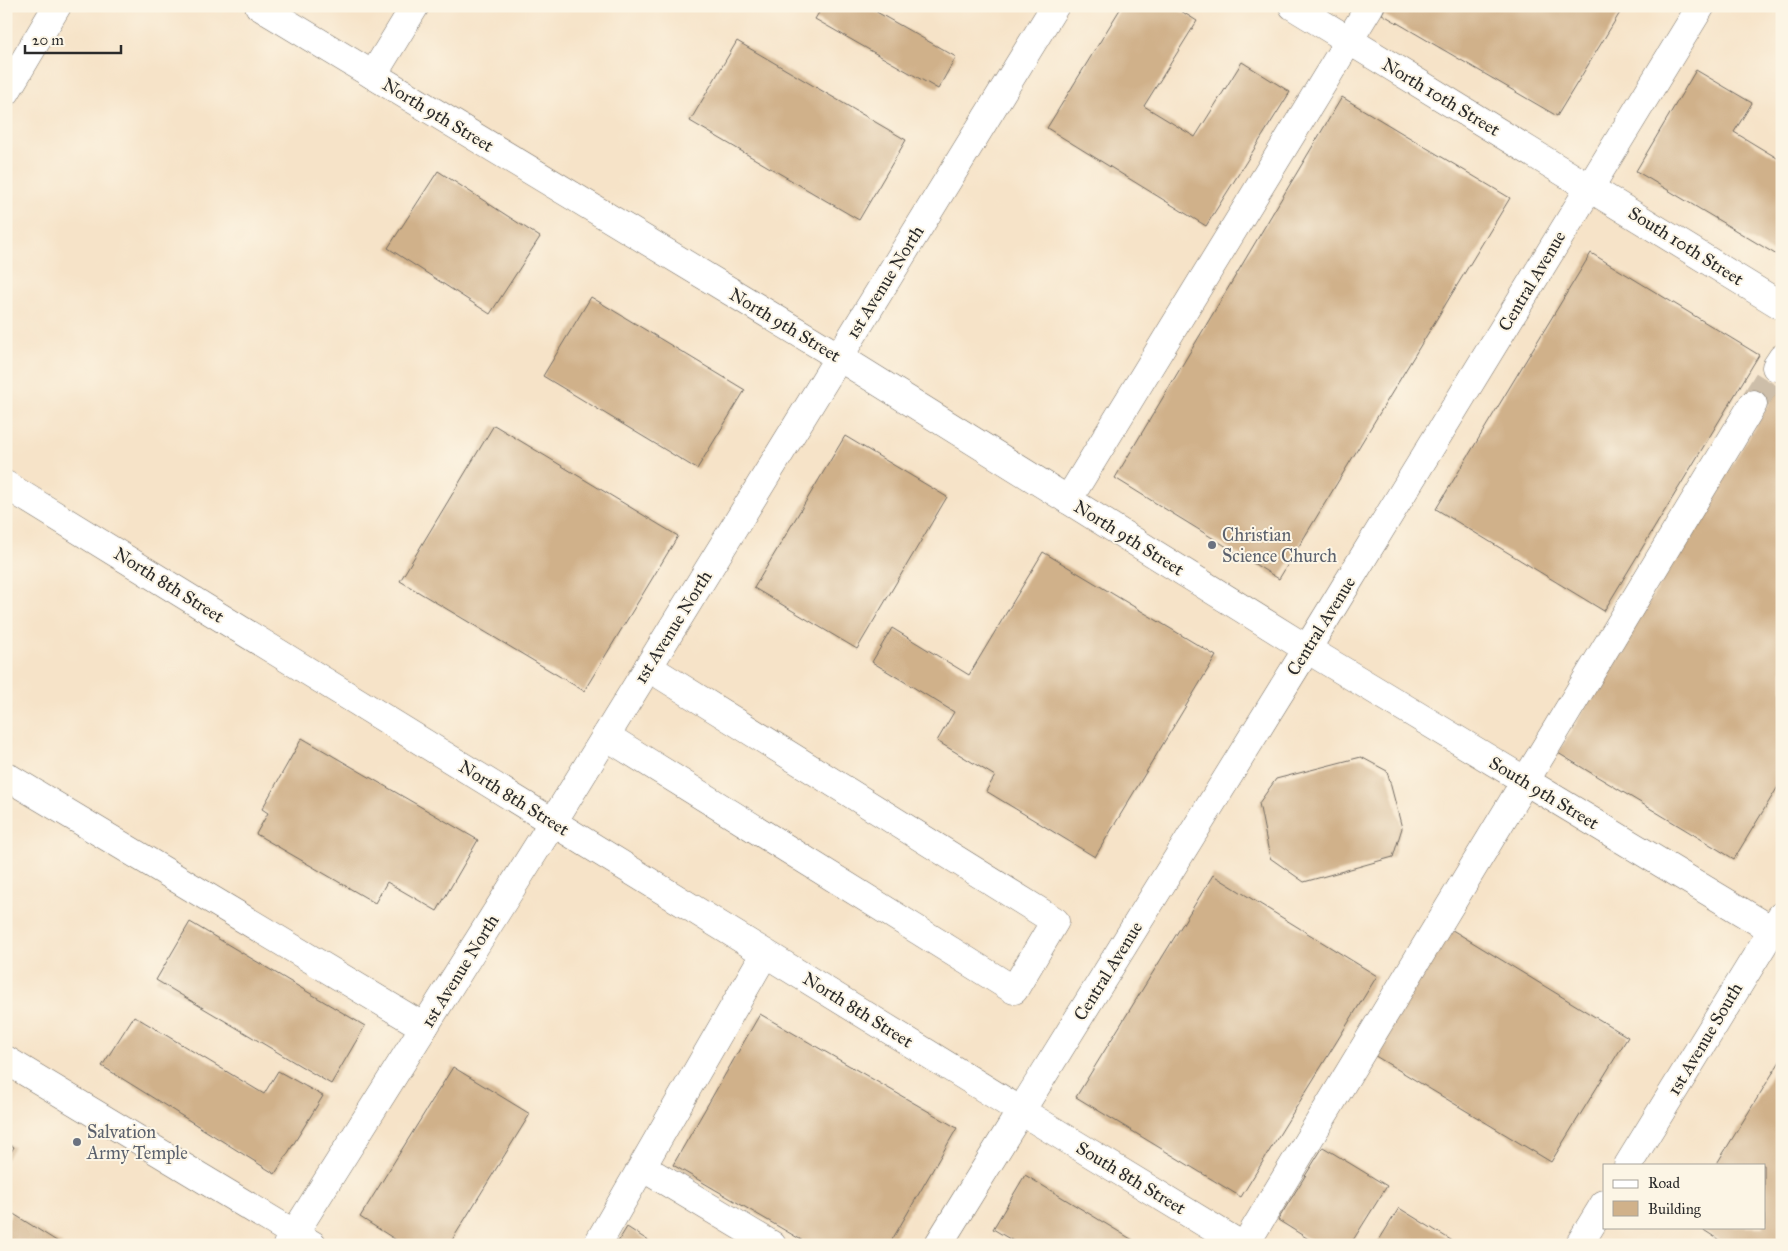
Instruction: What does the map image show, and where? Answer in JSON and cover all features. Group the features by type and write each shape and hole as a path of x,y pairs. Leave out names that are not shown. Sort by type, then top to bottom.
{"main road":[{"path":"6,92 58,6"},
{"name":"North 9th Street","path":"259,6 839,357 1307,650"},
{"path":"373,75 415,6"},
{"name":"1st Avenue North","path":"298,1241 424,1027 553,822 1055,6"},
{"name":"North 10th Street","path":"1293,6 1590,187"},
{"path":"1068,500 1370,6"},
{"name":"Central Avenue","path":"938,1245 1307,650 1701,6"},
{"name":"South 10th Street","path":"1590,187 1782,306"},
{"path":"1245,1245 1753,404"},
{"name":"North 8th Street","path":"6,485 1021,1111"},
{"name":"South 9th Street","path":"1307,650 1525,781 1779,927"},
{"path":"606,736 1014,990 1055,921 648,667"},
{"path":"6,776 424,1027"},
{"name":"1st Avenue South","path":"1629,1164 1779,927"},
{"path":"597,1245 765,953"},
{"path":"6,1060 298,1241"},
{"name":"South 8th Street","path":"1021,1111 1241,1245"},
{"path":"642,1167 772,1245"},
{"path":"1579,1245 1603,1206"}],"building":[{"path":"823,6 866,6 956,57 938,89 815,19"},
{"path":"1122,6 1173,6 1197,21 1144,106 1195,137 1242,62 1290,92 1206,226 1047,128"},
{"path":"1386,6 1624,6 1557,116 1382,14"},
{"path":"737,41 906,140 859,220 690,121"},
{"path":"1696,70 1752,103 1734,132 1782,161 1782,258 1636,171"},
{"path":"1342,97 1510,198 1279,579 1115,478"},
{"path":"438,171 540,237 490,314 388,248"},
{"path":"1591,253 1759,355 1604,611 1436,509"},
{"path":"591,297 745,390 697,469 543,376"},
{"path":"1782,382 1782,780 1734,859 1558,753"},
{"path":"494,425 678,536 584,691 400,581"},
{"path":"845,436 947,497 857,649 754,588"},
{"path":"1043,552 1216,656 1095,857 986,791 995,776 937,741 954,712 872,662 892,628 969,675"},
{"path":"302,738 478,840 437,911 387,882 375,903 256,834 268,813 262,809"},
{"path":"1361,757 1387,771 1402,828 1393,857 1304,882 1270,858 1259,803 1276,779"},
{"path":"1213,875 1377,976 1241,1197 1076,1097"},
{"path":"190,922 365,1026 331,1084 156,980"},
{"path":"1449,928 1628,1037 1551,1162 1372,1054"},
{"path":"760,1014 957,1128 889,1245 810,1245 673,1165"},
{"path":"134,1016 264,1094 278,1071 323,1096 275,1174 102,1066"},
{"path":"1782,1058 1782,1245 1727,1245 1701,1228 1766,1228 1766,1164 1717,1164"},
{"path":"453,1067 530,1114 449,1245 404,1245 360,1217"},
{"path":"6,1143 14,1147 6,1160"},
{"path":"1323,1147 1387,1186 1350,1245 1318,1245 1278,1220"},
{"path":"1025,1175 1141,1245 1020,1245 993,1229"},
{"path":"1399,1208 1459,1245 1376,1245"},
{"path":"12,1213 63,1245 6,1245 6,1222"},
{"path":"627,1227 655,1245 616,1245"}],"tunnel":[{"path":"1753,404 1776,367"}],"place":[{"name":"Christian Science Church","path":"1212,545"},
{"name":"Salvation Army Temple","path":"77,1142"}]}
